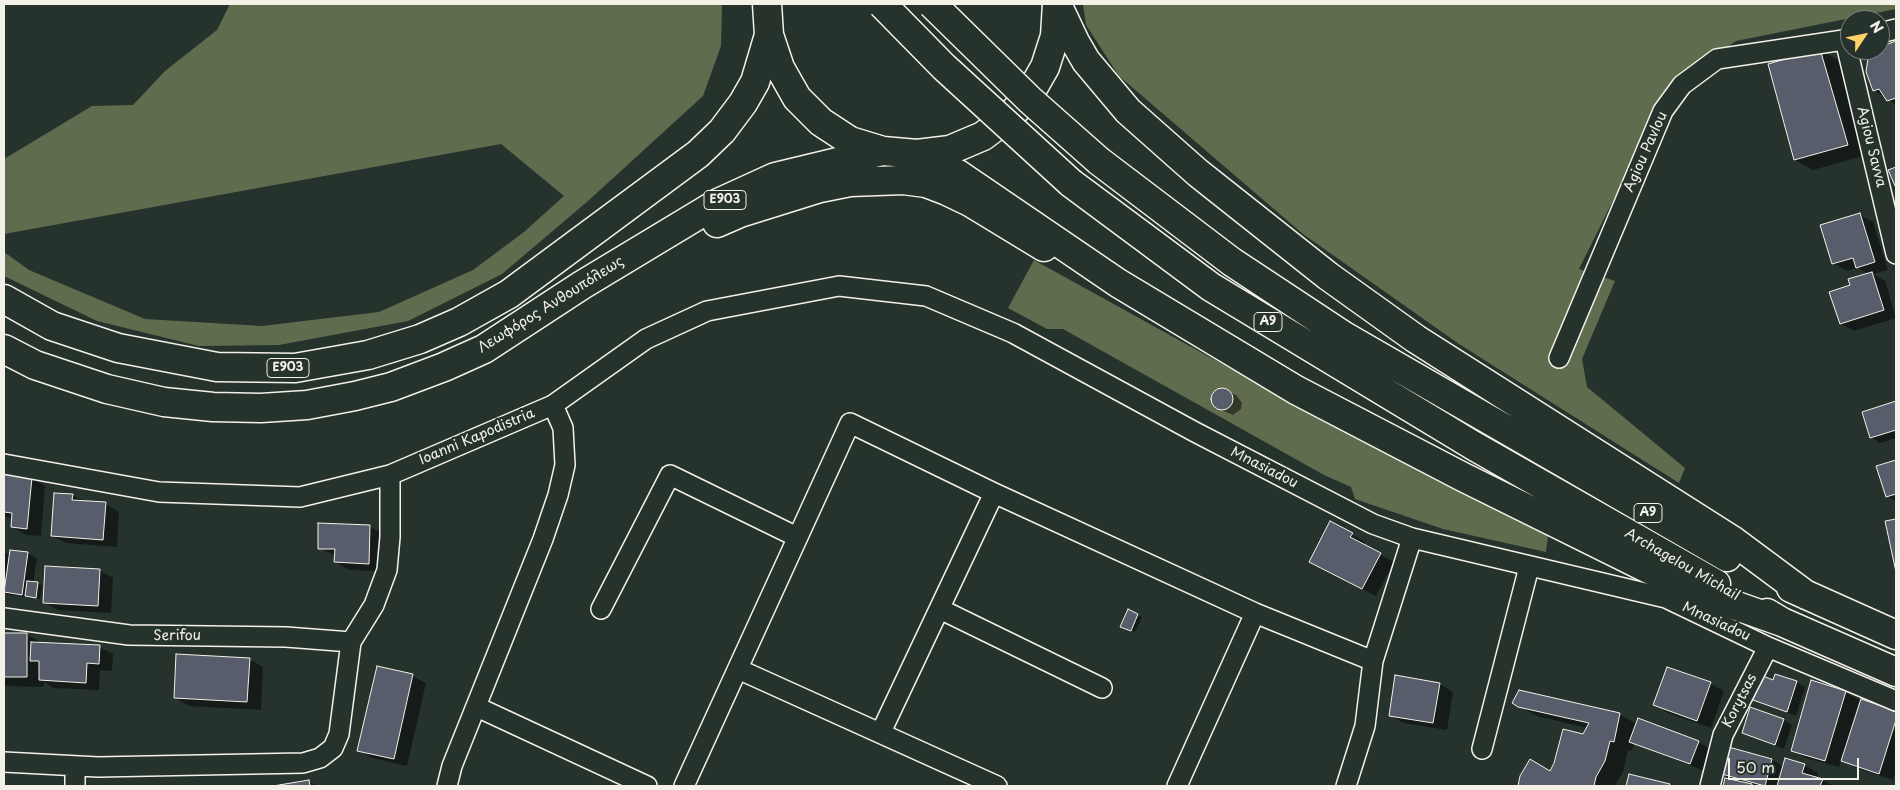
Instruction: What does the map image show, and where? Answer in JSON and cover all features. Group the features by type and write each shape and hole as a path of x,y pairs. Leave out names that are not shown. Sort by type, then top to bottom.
{"main road":[{"path":"767,4 769,35 780,68 797,98 821,122 850,141 883,152 917,154 950,150 983,136 1012,114 1029,95 1045,67 1055,36 1057,4"},
{"name":"Archagelou Michail","path":"882,4 944,67 1071,183 1211,287 1474,446 1782,622 1896,672"},
{"name":"Archagelou Michail","path":"932,4 1030,100 1099,161 1240,267 1344,336 1718,553 1896,636"},
{"path":"1057,4 1086,61 1128,111 1198,173 1320,270 1416,339 1732,540 1806,595"},
{"name":"E903","path":"4,299 52,326 118,348 218,367 295,368 368,355 420,339 459,322 509,294 698,154 722,130 743,103 754,82 769,35"},
{"name":"Λεωφόρος Ανθουπόλεως","path":"4,349 35,365 98,386 164,402 213,408 261,408 308,405 391,387 444,367 484,349 582,285 718,203 775,177 883,152"},
{"path":"917,154 958,174 1118,283 1296,390 1463,477 1690,589 1782,622"},
{"path":"582,285 659,248 740,213 820,188 850,182 880,180 926,183 947,191 970,202 1048,249 1118,283"}],"street":[{"name":"Agiou Pavlou","path":"1559,358 1663,111 1682,85 1717,60 1840,41"},
{"name":"Agiou Savva","path":"1852,60 1896,254"},
{"name":"Mnasiadou","path":"552,405 646,340 707,311 839,286 926,296 1013,334 1195,432 1373,524 1412,538 1666,598 1768,647 1896,701"},
{"name":"Ioanni Kapodistria","path":"4,464 159,492 300,497 390,475 552,405 563,428 565,465 558,495 543,539 452,766 447,786"},
{"path":"684,786 850,423 994,493 1255,613 1373,661"},
{"path":"600,609 670,474 797,537"},
{"path":"4,762 75,766 184,767 293,763 320,758 333,748 339,734 351,642 374,605 387,570 390,537 390,475"},
{"path":"881,732 994,493"},
{"path":"1346,786 1365,726 1373,661 1412,538"},
{"path":"1482,749 1529,567"},
{"path":"940,609 1102,688"},
{"path":"1177,786 1255,613"},
{"name":"Serifou","path":"4,618 129,636 286,637 351,642"},
{"name":"Korytsas","path":"1710,786 1723,735 1768,647"},
{"path":"738,669 997,786"},
{"path":"477,707 647,786"},
{"path":"75,766 75,786"}],"green space":[{"path":"230,4 722,4 721,46 703,96 588,201 502,274 408,321 279,345 199,346 97,321 4,276 4,252 29,270 145,319 262,326 379,312 473,270 524,232 564,196 501,144 4,234 4,159 92,106 133,105 165,71 217,30"},
{"path":"1083,4 1896,4 1896,9 1890,10 1840,10 1840,20 1736,41 1669,88 1579,269 1615,281 1582,359 1587,387 1685,468 1679,483 1459,344 1303,234 1119,76 1086,25"},
{"path":"1034,260 1356,438 1549,528 1546,552 1443,529 1355,499 1351,487 1324,475 1063,329 1047,329 1008,308"}],"building":[{"path":"1896,41 1896,98 1887,101 1879,89 1873,91 1866,72 1868,60 1890,60 1890,43"},
{"path":"1820,49 1848,145 1794,160 1768,64"},
{"path":"1896,167 1896,188 1888,170"},
{"path":"1860,213 1875,262 1856,268 1853,258 1832,264 1820,225"},
{"path":"1872,272 1884,310 1840,324 1829,292 1850,285 1848,279"},
{"path":"1218,388 1226,388 1233,395 1233,403 1226,410 1218,410 1211,403 1211,395"},
{"path":"1896,401 1896,430 1870,438 1862,412"},
{"path":"1896,460 1896,494 1886,497 1876,466"},
{"path":"4,474 32,477 27,529 11,527 12,513 4,512"},
{"path":"54,493 73,494 72,500 106,502 103,540 51,536"},
{"path":"1896,519 1896,572 1885,521"},
{"path":"1330,521 1353,533 1350,537 1381,553 1362,589 1309,562"},
{"path":"318,523 370,525 369,564 334,562 335,549 318,549"},
{"path":"10,550 28,552 22,595 4,592"},
{"path":"45,566 100,569 98,606 43,603"},
{"path":"27,581 38,582 36,598 25,596"},
{"path":"1128,609 1138,614 1131,631 1120,627"},
{"path":"4,633 27,633 27,677 4,677"},
{"path":"31,642 100,645 99,664 87,663 86,683 39,680 39,661 30,661"},
{"path":"176,654 250,658 247,702 174,698"},
{"path":"377,666 413,674 394,759 357,751"},
{"path":"1667,667 1711,682 1697,721 1653,705"},
{"path":"1758,674 1773,680 1775,674 1797,681 1787,712 1750,699"},
{"path":"1395,675 1440,683 1433,723 1389,716"},
{"path":"1811,680 1846,691 1825,761 1791,751"},
{"path":"1519,690 1620,713 1614,742 1610,741 1605,761 1596,777 1594,786 1518,786 1520,776 1530,759 1550,771 1563,729 1583,734 1589,723 1518,707 1512,703"},
{"path":"1861,699 1896,711 1896,720 1879,774 1841,761"},
{"path":"1750,707 1784,719 1775,745 1742,733"},
{"path":"1638,718 1699,741 1690,764 1629,742"},
{"path":"1725,746 1772,759 1765,786 1718,773"},
{"path":"1785,758 1805,764 1802,773 1823,779 1820,786 1777,786"},
{"path":"1629,774 1670,784 1669,786 1626,786"},
{"path":"1725,778 1752,784 1752,786 1723,786"},
{"path":"309,780 310,786 273,786"}]}
